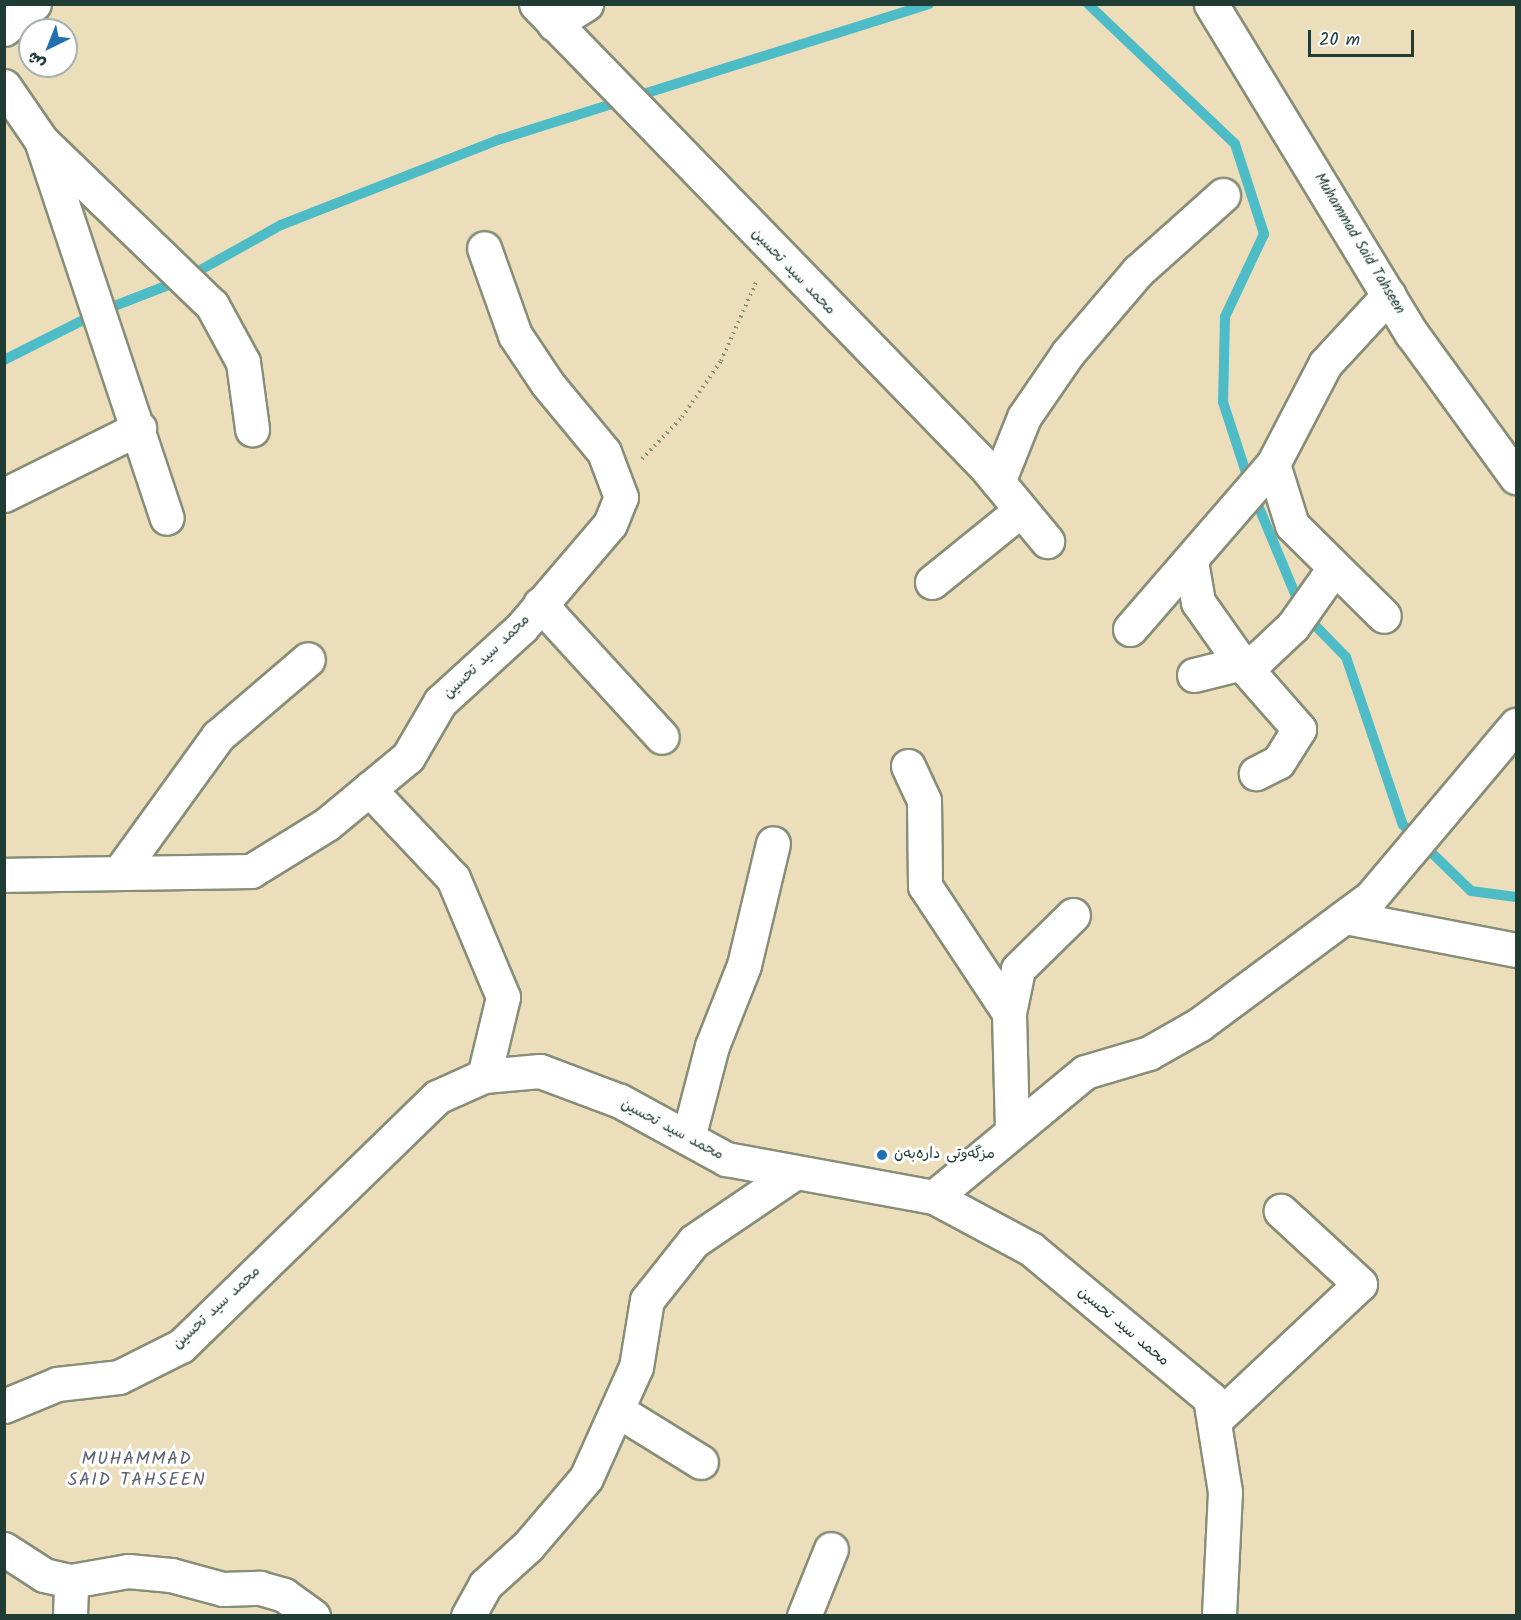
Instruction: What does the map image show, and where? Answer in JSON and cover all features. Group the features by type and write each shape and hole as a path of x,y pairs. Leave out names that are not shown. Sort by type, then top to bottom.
{"street":[{"path":"4,29 34,4"},
{"path":"545,14 585,4"},
{"name":"Muhammad Said Tahseen","path":"1211,4 1389,296 1481,435 1516,477"},
{"name":"محمد سید تحسین","path":"545,14 998,482 1047,541"},
{"path":"4,86 41,140 212,305 243,362 252,429"},
{"path":"41,140 139,428 167,518"},
{"path":"998,482 1024,417 1068,353 1138,271 1223,195"},
{"name":"محمد سید تحسین","path":"4,875 121,870 251,871 327,824 408,757 440,702 540,604 610,524 621,497 604,452 547,383 515,334 484,248"},
{"path":"1130,629 1273,464 1324,364 1389,296"},
{"path":"4,495 139,428"},
{"path":"1273,464 1292,525 1384,616"},
{"path":"932,582 1021,510"},
{"path":"1191,561 1198,602 1241,663 1299,729 1278,762 1256,773"},
{"path":"1194,675 1258,659 1293,626 1334,568"},
{"path":"540,604 662,737"},
{"path":"121,870 218,736 308,659"},
{"path":"934,1197 1012,1129 1085,1072 1149,1053 1200,1024 1371,897 1516,725"},
{"path":"908,766 924,801 925,886 1009,1013"},
{"path":"369,789 453,878 503,997 484,1076"},
{"path":"688,1138 711,1046 744,965 773,843"},
{"path":"1012,1129 1009,1013 1018,969 1073,915"},
{"path":"1345,917 1516,950"},
{"name":"محمد سید تحسین","path":"5,1406 57,1384 119,1377 181,1346 389,1139 437,1097 484,1076 540,1071 620,1101 726,1159 934,1197 1031,1249 1210,1398 1225,1492 1219,1616"},
{"path":"468,1616 485,1585 528,1546 586,1478 620,1412 636,1367 647,1300 694,1241 794,1173"},
{"path":"1214,1421 1360,1284 1281,1211"},
{"path":"620,1412 701,1462"},
{"path":"4,1549 44,1575 71,1581 128,1570 171,1575 223,1589 261,1588 284,1595 312,1616"},
{"path":"814,1612 831,1549"},
{"path":"70,1616 71,1581"}],"path":[{"path":"615,483 682,417 721,361 770,249"}],"waterway":[{"path":"4,360 99,312 186,278 281,225 501,139 929,4"},
{"path":"1088,4 1235,144 1264,234 1225,317 1223,402 1252,491 1303,613 1346,657 1403,825 1471,891 1516,897"}],"place":[{"name":"مزگەوتی دارەبەن","path":"882,1155"}],"district":[{"name":"MUHAMMAD SAID TAHSEEN","path":"137,1471"}]}
